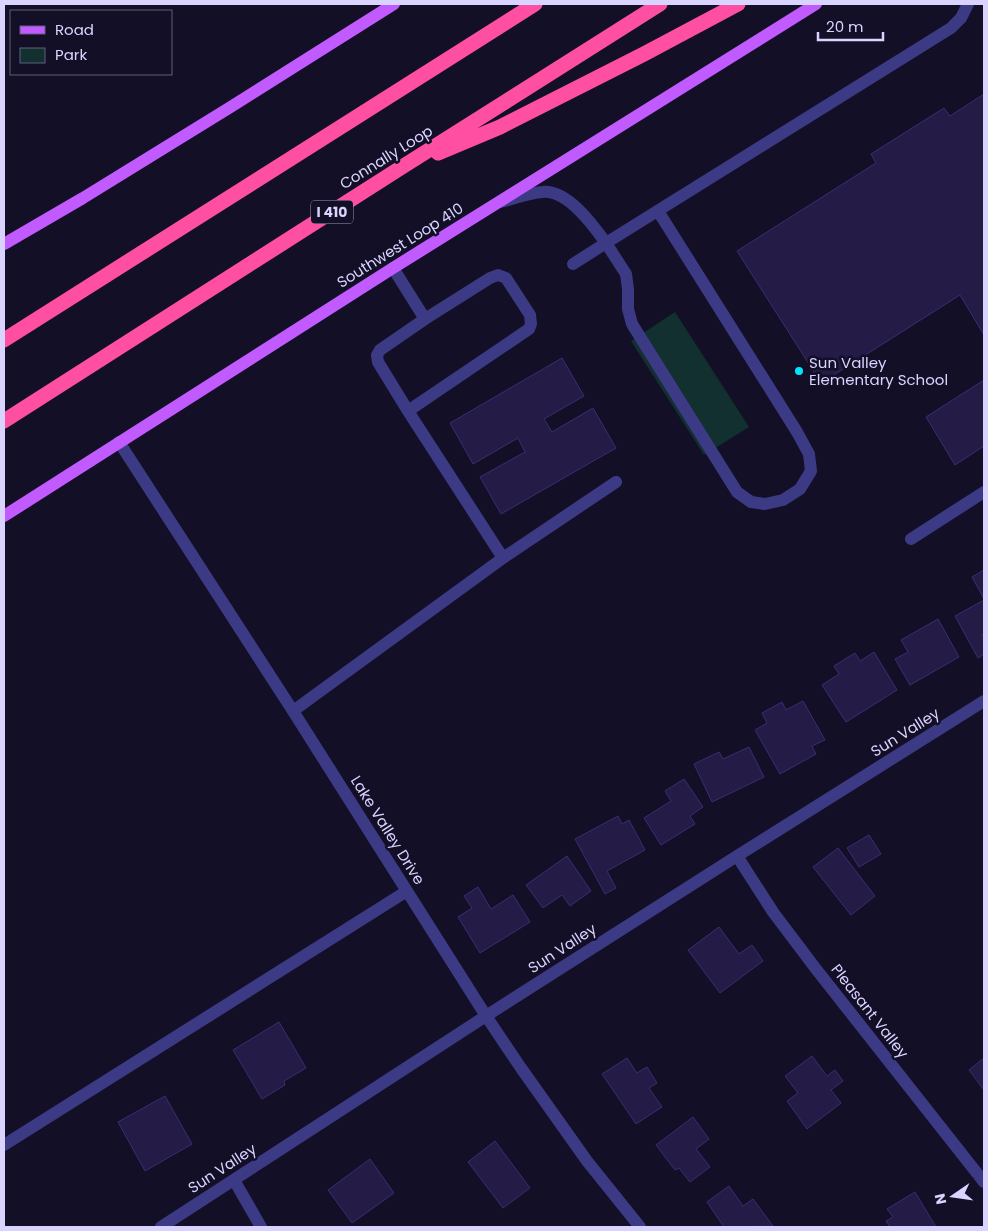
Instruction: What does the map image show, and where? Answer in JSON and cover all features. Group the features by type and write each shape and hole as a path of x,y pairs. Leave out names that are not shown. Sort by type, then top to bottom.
{"highway":[{"path":"4,340 535,4"},
{"name":"Connally Loop","path":"4,421 660,4"},
{"path":"402,167 500,127 738,4"}],"main road":[{"path":"4,244 132,168 394,4"},
{"name":"Southwest Loop 410","path":"4,516 393,268 816,4"}],"street":[{"path":"573,264 951,28 961,18 968,4"},
{"path":"498,202 543,192 556,193 579,210 606,243 626,274 628,309 632,324 737,492 751,502 765,504 783,500 800,489 811,471 809,454 658,211"},
{"path":"393,268 424,319"},
{"path":"408,411 529,329 531,324 530,315 506,278 498,275 490,278 424,319 377,354 378,362 408,411 503,558"},
{"name":"Lake Valley Drive","path":"120,442 486,1016 587,1161 640,1227"},
{"path":"293,711 503,558 616,482"},
{"path":"911,539 984,492"},
{"name":"Sun Valley","path":"161,1227 486,1016 984,701"},
{"name":"Pleasant Valley","path":"737,856 779,920 984,1182"},
{"path":"4,1145 407,891"},
{"path":"234,1180 261,1227"}],"green space":[{"path":"675,312 749,427 704,455 631,341"}],"building":[{"path":"984,94 984,335 960,295 821,383 737,251 876,163 871,154 944,108 950,116"},
{"path":"562,358 584,396 544,419 552,432 593,408 616,448 501,514 480,477 525,452 518,438 473,464 450,423"},
{"path":"984,380 984,446 955,465 926,417"},
{"path":"984,570 984,599 972,577"},
{"path":"984,600 984,634 982,635 984,638 984,654 978,658 955,616"},
{"path":"938,619 959,657 910,685 895,659 908,652 901,640"},
{"path":"874,652 897,690 846,722 822,685 839,674 834,666 855,653 860,661"},
{"path":"803,701 825,740 812,746 816,754 780,774 755,730 767,723 762,713 782,702 786,710"},
{"path":"749,747 764,777 712,802 694,764 719,752 723,759"},
{"path":"684,779 703,807 690,816 695,824 661,845 644,818 671,801 665,791"},
{"path":"618,816 622,824 629,820 645,850 607,871 616,888 605,894 575,839"},
{"path":"869,835 881,854 859,867 847,848"},
{"path":"838,848 875,896 851,915 813,867"},
{"path":"567,856 591,891 570,906 562,895 543,908 526,885"},
{"path":"478,887 491,909 513,895 530,922 480,953 458,917 472,908 464,896"},
{"path":"719,927 739,954 752,945 763,961 720,993 688,950"},
{"path":"279,1022 306,1068 284,1081 285,1085 262,1099 233,1050"},
{"path":"812,1056 827,1076 835,1070 843,1081 831,1090 841,1103 807,1129 787,1101 798,1093 785,1076"},
{"path":"627,1058 637,1073 647,1067 657,1083 649,1088 662,1107 636,1124 602,1074"},
{"path":"984,1058 984,1090 969,1070"},
{"path":"165,1096 192,1144 145,1171 118,1122"},
{"path":"693,1117 709,1139 696,1149 710,1167 690,1182 679,1168 675,1170 656,1145"},
{"path":"495,1141 530,1188 503,1208 468,1162"},
{"path":"370,1159 394,1193 352,1223 328,1190"},
{"path":"729,1186 743,1206 753,1199 773,1226 724,1227 707,1202"},
{"path":"915,1192 936,1227 890,1227 886,1221 893,1217 887,1209"}],"place":[{"name":"Sun Valley Elementary School","path":"799,371"}]}
